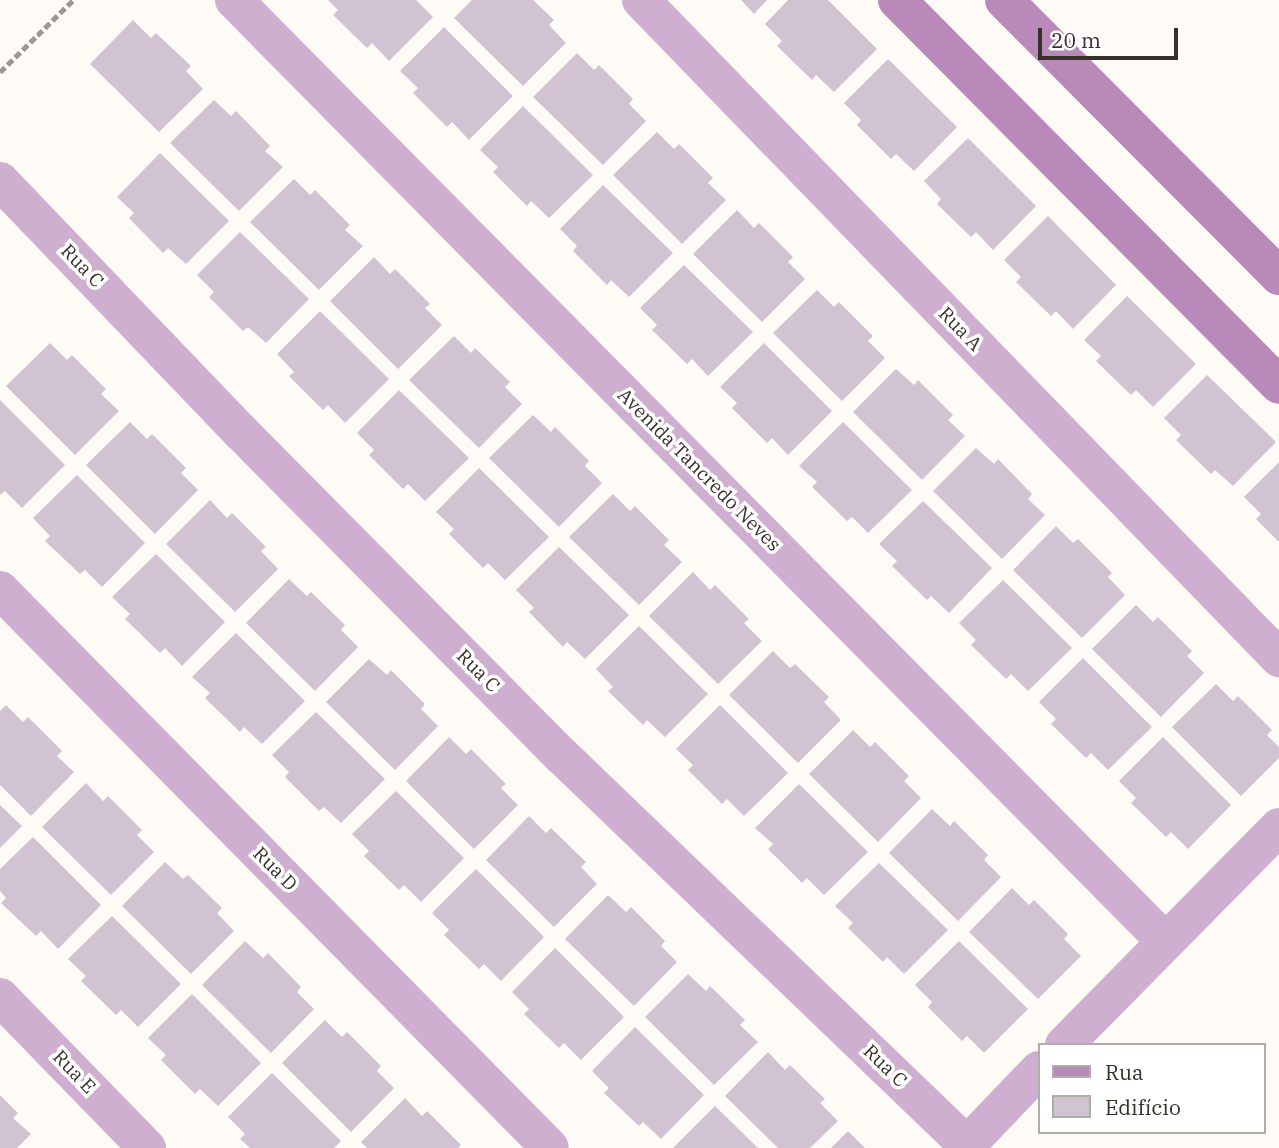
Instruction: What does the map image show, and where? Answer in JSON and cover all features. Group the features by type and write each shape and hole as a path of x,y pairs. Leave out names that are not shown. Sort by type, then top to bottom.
{"street":[{"name":"Avenida Tancredo Neves","path":"234,0 1164,940"},
{"name":"Rua A","path":"641,0 1279,658"},
{"path":"897,0 1279,385"},
{"path":"1004,0 1279,276"},
{"name":"Rua C","path":"0,181 241,432 562,756 969,1147"},
{"name":"Rua D","path":"0,590 550,1148"},
{"path":"1066,1043 1164,940 1279,827"},
{"name":"Rua E","path":"0,997 148,1148"},
{"path":"969,1147 1038,1071"}],"path":[{"path":"0,72 73,0"}],"building":[{"path":"328,0 416,0 433,17 389,61 372,43 367,48 333,15 338,10"},
{"path":"472,0 533,0 554,20 549,25 566,43 523,86 454,18"},
{"path":"741,0 767,0 754,14"},
{"path":"788,0 828,0 877,49 834,92 816,75 812,80 777,46 782,41 765,24"},
{"path":"133,20 151,38 156,33 191,66 186,71 203,89 159,132 90,64"},
{"path":"444,27 513,96 469,140 452,122 447,127 413,93 418,88 400,71"},
{"path":"577,53 594,70 599,65 633,99 629,104 646,121 603,165 533,97"},
{"path":"888,59 957,127 914,171 896,154 891,159 857,125 861,120 844,103"},
{"path":"214,100 231,116 236,111 270,146 265,151 283,167 239,211 170,143"},
{"path":"523,106 593,175 549,218 531,201 527,206 493,172 498,167 480,150"},
{"path":"657,132 674,149 679,144 713,178 708,183 726,200 682,244 613,175"},
{"path":"968,138 1036,206 993,250 976,232 971,237 937,204 941,199 924,181"},
{"path":"160,153 229,221 186,264 168,248 163,253 129,218 134,213 117,197"},
{"path":"294,179 310,195 315,190 350,225 345,230 363,246 319,290 250,222"},
{"path":"603,185 673,253 629,297 611,280 607,285 573,251 577,246 560,229"},
{"path":"737,210 754,228 759,223 793,257 788,262 805,279 762,322 693,254"},
{"path":"1048,216 1116,285 1073,329 1056,311 1051,316 1016,282 1021,277 1004,260"},
{"path":"240,232 309,299 266,343 248,327 243,331 209,297 214,292 197,275"},
{"path":"374,257 390,274 395,269 430,304 425,308 442,325 398,369 330,301"},
{"path":"684,265 753,332 708,376 692,359 687,364 652,330 657,325 640,308"},
{"path":"817,290 834,307 839,302 873,336 868,341 885,358 842,401 773,333"},
{"path":"1127,296 1196,364 1153,407 1136,390 1131,395 1096,361 1101,356 1084,340"},
{"path":"320,311 389,379 345,423 328,405 323,410 289,376 294,372 277,354"},
{"path":"454,336 471,353 475,348 510,382 505,387 522,404 479,448 409,380"},
{"path":"50,343 67,360 72,355 106,389 101,394 119,411 75,455 6,386"},
{"path":"764,343 832,411 788,455 772,438 767,443 732,408 737,403 720,387"},
{"path":"896,369 914,385 918,380 953,415 948,420 965,436 922,480 853,412"},
{"path":"1207,375 1276,442 1233,486 1215,470 1211,474 1176,440 1181,435 1164,418"},
{"path":"399,390 469,458 425,501 408,484 403,489 369,455 374,450 357,433"},
{"path":"0,400 65,465 22,508 5,491 0,495"},
{"path":"533,415 551,432 555,427 589,461 585,466 602,483 559,527 489,458"},
{"path":"130,422 147,439 152,434 186,468 181,473 198,490 155,534 86,465"},
{"path":"843,422 912,490 868,533 852,517 847,521 812,487 817,482 799,466"},
{"path":"976,448 994,464 998,459 1032,494 1028,499 1045,515 1002,559 933,491"},
{"path":"1279,462 1279,542 1256,519 1261,514 1244,497"},
{"path":"479,468 549,537 505,580 488,563 483,568 449,534 454,529 436,512"},
{"path":"77,475 145,543 102,587 85,570 80,574 45,541 50,536 33,518"},
{"path":"613,494 630,511 635,506 669,540 664,545 682,562 639,605 569,537"},
{"path":"210,500 227,518 232,513 266,547 261,551 278,569 235,612 166,544"},
{"path":"923,501 992,568 949,613 931,596 927,600 892,566 897,561 879,544"},
{"path":"1056,526 1073,543 1078,539 1112,573 1108,577 1125,595 1082,638 1013,570"},
{"path":"559,547 629,615 585,659 567,642 563,647 529,612 534,608 516,590"},
{"path":"156,554 225,622 182,666 165,648 160,653 125,619 130,614 112,597"},
{"path":"693,572 710,590 715,585 749,619 744,623 762,641 718,684 649,616"},
{"path":"289,579 307,596 311,592 345,625 341,630 358,647 315,691 246,623"},
{"path":"1003,580 1072,648 1028,691 1011,674 1006,679 971,645 976,640 959,623"},
{"path":"1136,605 1153,622 1158,617 1192,651 1187,656 1204,673 1161,717 1092,649"},
{"path":"639,626 708,694 665,737 647,720 643,725 608,691 613,687 596,669"},
{"path":"236,633 305,701 262,744 244,727 240,732 205,698 210,693 192,677"},
{"path":"773,651 790,668 795,664 829,697 824,702 841,720 798,763 729,695"},
{"path":"1083,658 1152,727 1108,770 1091,753 1086,758 1051,724 1056,719 1039,702"},
{"path":"369,659 387,675 391,670 425,704 421,709 438,726 395,770 326,702"},
{"path":"1216,684 1233,701 1238,696 1272,730 1267,735 1279,747 1279,758 1241,796 1172,727"},
{"path":"6,705 23,722 28,717 62,751 57,756 74,772 31,816 0,785 0,711"},
{"path":"720,705 788,773 744,816 727,799 722,804 688,770 693,765 676,749"},
{"path":"316,712 385,779 341,823 324,807 319,811 285,777 289,772 272,755"},
{"path":"853,730 870,747 875,742 909,776 904,781 921,798 878,842 809,774"},
{"path":"449,737 466,754 471,749 506,784 501,788 518,805 474,849 406,781"},
{"path":"1163,737 1231,805 1188,849 1171,832 1166,837 1131,803 1136,798 1119,781"},
{"path":"86,783 103,801 108,796 142,830 137,835 154,852 111,895 42,827"},
{"path":"799,784 868,852 824,895 807,878 802,883 768,849 773,844 755,828"},
{"path":"396,791 464,858 421,902 404,885 399,890 364,856 369,851 352,834"},
{"path":"0,805 22,826 0,848"},
{"path":"932,809 950,826 954,821 988,855 984,860 1001,877 958,921 889,853"},
{"path":"529,816 546,833 551,828 586,862 581,867 597,884 554,927 486,860"},
{"path":"33,837 101,905 58,949 41,931 36,936 1,903 6,898 0,891 0,869"},
{"path":"165,862 183,879 188,875 222,908 217,913 234,931 191,974 122,906"},
{"path":"879,863 948,930 904,974 887,957 883,962 848,928 853,923 835,906"},
{"path":"476,869 544,937 501,981 484,964 479,969 444,935 449,930 432,913"},
{"path":"1012,888 1029,905 1034,900 1068,934 1064,939 1081,956 1038,999 969,932"},
{"path":"608,895 626,912 631,907 665,941 661,946 677,962 634,1006 565,939"},
{"path":"112,916 181,984 138,1027 121,1010 116,1015 81,981 86,976 68,959"},
{"path":"245,941 263,958 268,953 301,987 297,992 314,1009 271,1053 202,985"},
{"path":"959,941 1028,1009 984,1053 967,1036 962,1041 928,1007 932,1002 915,985"},
{"path":"555,948 624,1017 581,1060 564,1043 559,1048 524,1014 529,1009 512,992"},
{"path":"688,974 706,991 710,986 745,1020 740,1025 758,1042 714,1085 645,1017"},
{"path":"192,994 261,1063 218,1106 200,1089 195,1094 161,1060 166,1055 148,1038"},
{"path":"325,1020 342,1037 347,1032 381,1066 377,1071 394,1088 351,1132 282,1063"},
{"path":"635,1027 704,1095 661,1139 643,1122 639,1126 604,1093 609,1088 592,1071"},
{"path":"768,1052 785,1070 790,1065 825,1099 820,1103 838,1121 810,1148 778,1148 725,1096"},
{"path":"272,1073 341,1141 334,1148 250,1148 240,1139 245,1134 228,1117"},
{"path":"0,1095 18,1113 13,1118 31,1134 17,1148 0,1148"},
{"path":"405,1098 422,1116 427,1111 461,1145 458,1148 367,1148 361,1142"},
{"path":"715,1106 758,1148 673,1148"},
{"path":"848,1131 865,1148 831,1148"}]}
